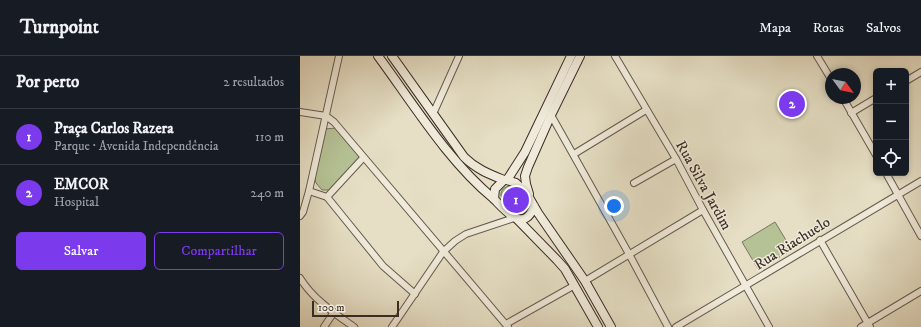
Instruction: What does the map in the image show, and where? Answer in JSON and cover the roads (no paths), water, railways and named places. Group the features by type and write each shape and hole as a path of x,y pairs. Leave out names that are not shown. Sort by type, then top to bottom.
{"main road":[{"path":"378,56 455,161 477,185 515,218 557,260 575,285 598,327"},
{"path":"392,56 464,157 474,166 486,173 516,183 521,187 585,281 611,327"},
{"path":"494,199 495,189 506,180 525,152 571,56"},
{"path":"515,218 525,219 530,216 533,204 526,184 525,176 551,115 580,56"}],"street":[{"path":"300,216 303,212 309,191 339,56"},
{"path":"433,114 459,56"},
{"name":"Rua Silva Jardim","path":"615,56 676,159 702,210 769,327"},
{"path":"817,56 825,69"},
{"path":"909,79 921,72"},
{"path":"851,113 873,100"},
{"path":"846,104 873,150"},
{"path":"574,154 646,110"},
{"path":"300,112 326,116 334,122 443,252 507,325 575,285"},
{"path":"551,115 630,254 668,327"},
{"path":"327,197 363,158"},
{"path":"634,183 676,159"},
{"path":"888,176 921,236"},
{"name":"Rua Riachuelo","path":"676,327 746,287 820,240 921,181"},
{"path":"309,191 327,197 384,266 401,283 415,294"},
{"path":"585,281 702,210"},
{"path":"392,327 443,252 455,241 466,234 515,218"},
{"path":"820,240 869,325"},
{"path":"300,278 308,290 354,327"},
{"path":"861,327 869,325 921,291"},
{"path":"324,327 334,312"}],"place":[{"name":"EMCOR","path":"792,104"},
{"name":"Praça Carlos Razera","path":"516,200"}]}
